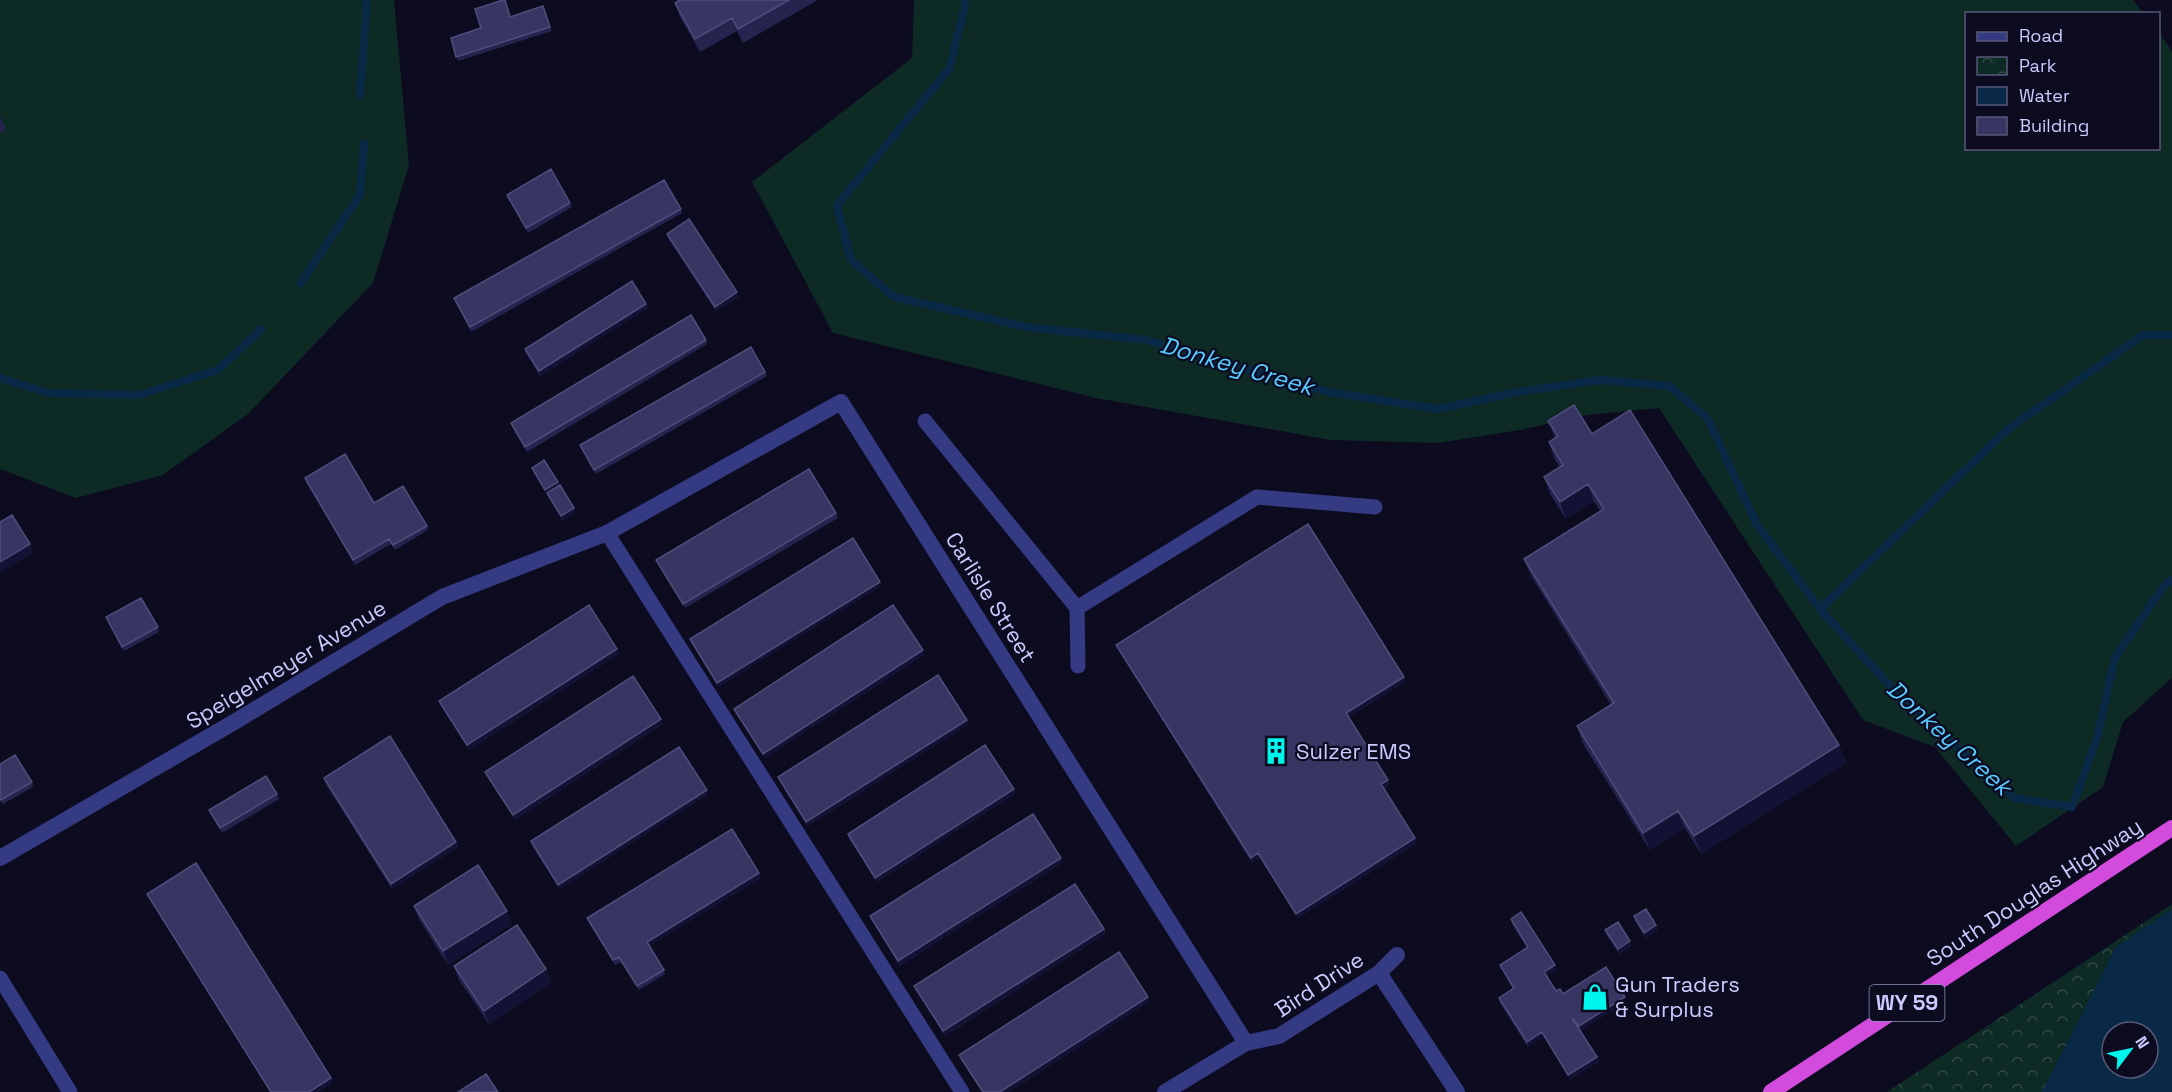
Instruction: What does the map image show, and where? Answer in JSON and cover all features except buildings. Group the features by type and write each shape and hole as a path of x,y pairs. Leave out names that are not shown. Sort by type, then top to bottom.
{"highway":[{"name":"South Douglas Highway","path":"1771,1092 2172,828"}],"street":[{"name":"Carlisle Street","path":"607,533 841,402 1246,1043"},
{"name":"Speigelmeyer Avenue","path":"0,858 236,721 442,597 607,533"},
{"name":"Bird Drive","path":"1165,1092 1246,1043 1279,1036 1379,974 1397,955"},
{"path":"1379,974 1457,1092"}],"lane":[{"path":"924,421 1077,608 1078,666"},
{"path":"1077,608 1257,497 1375,507"},
{"path":"607,533 962,1092"},
{"path":"0,978 70,1092"}],"green space":[{"path":"0,0 394,0 409,165 373,283 248,414 163,475 76,498 0,469"},
{"path":"914,0 2133,0 2142,12 1965,12 1965,150 2160,150 2160,34 2172,51 2172,678 2123,722 2103,787 2016,846 1935,747 1863,720 1659,408 1587,415 1520,430 1438,443 1331,440 1096,398 833,333 752,182 912,58"},
{"path":"2172,904 2172,1092 1887,1092"}],"water":[{"path":"2172,909 2172,1092 2042,1092 2116,947"}],"waterway":[{"name":"Donkey Creek","path":"360,96 367,0"},
{"name":"Donkey Creek","path":"964,0 965,6 949,69 837,205 851,260 894,297 1026,327 1146,340 1328,392 1438,409 1517,392 1600,380 1669,386 1708,419 1757,525 1820,609 1900,697 2015,798 2072,807 2097,738 2115,658 2163,587 2172,580"},
{"name":"Donkey Creek","path":"301,283 360,195 364,144"},
{"name":"Donkey Creek","path":"0,378 49,393 139,395 218,370 261,329"},
{"name":"Donkey Creek","path":"1820,609 2008,429 2143,335 2172,335"}],"place":[{"name":"Sulzer EMS","path":"1276,751"},
{"name":"Gun Traders & Surplus","path":"1595,997"}]}
